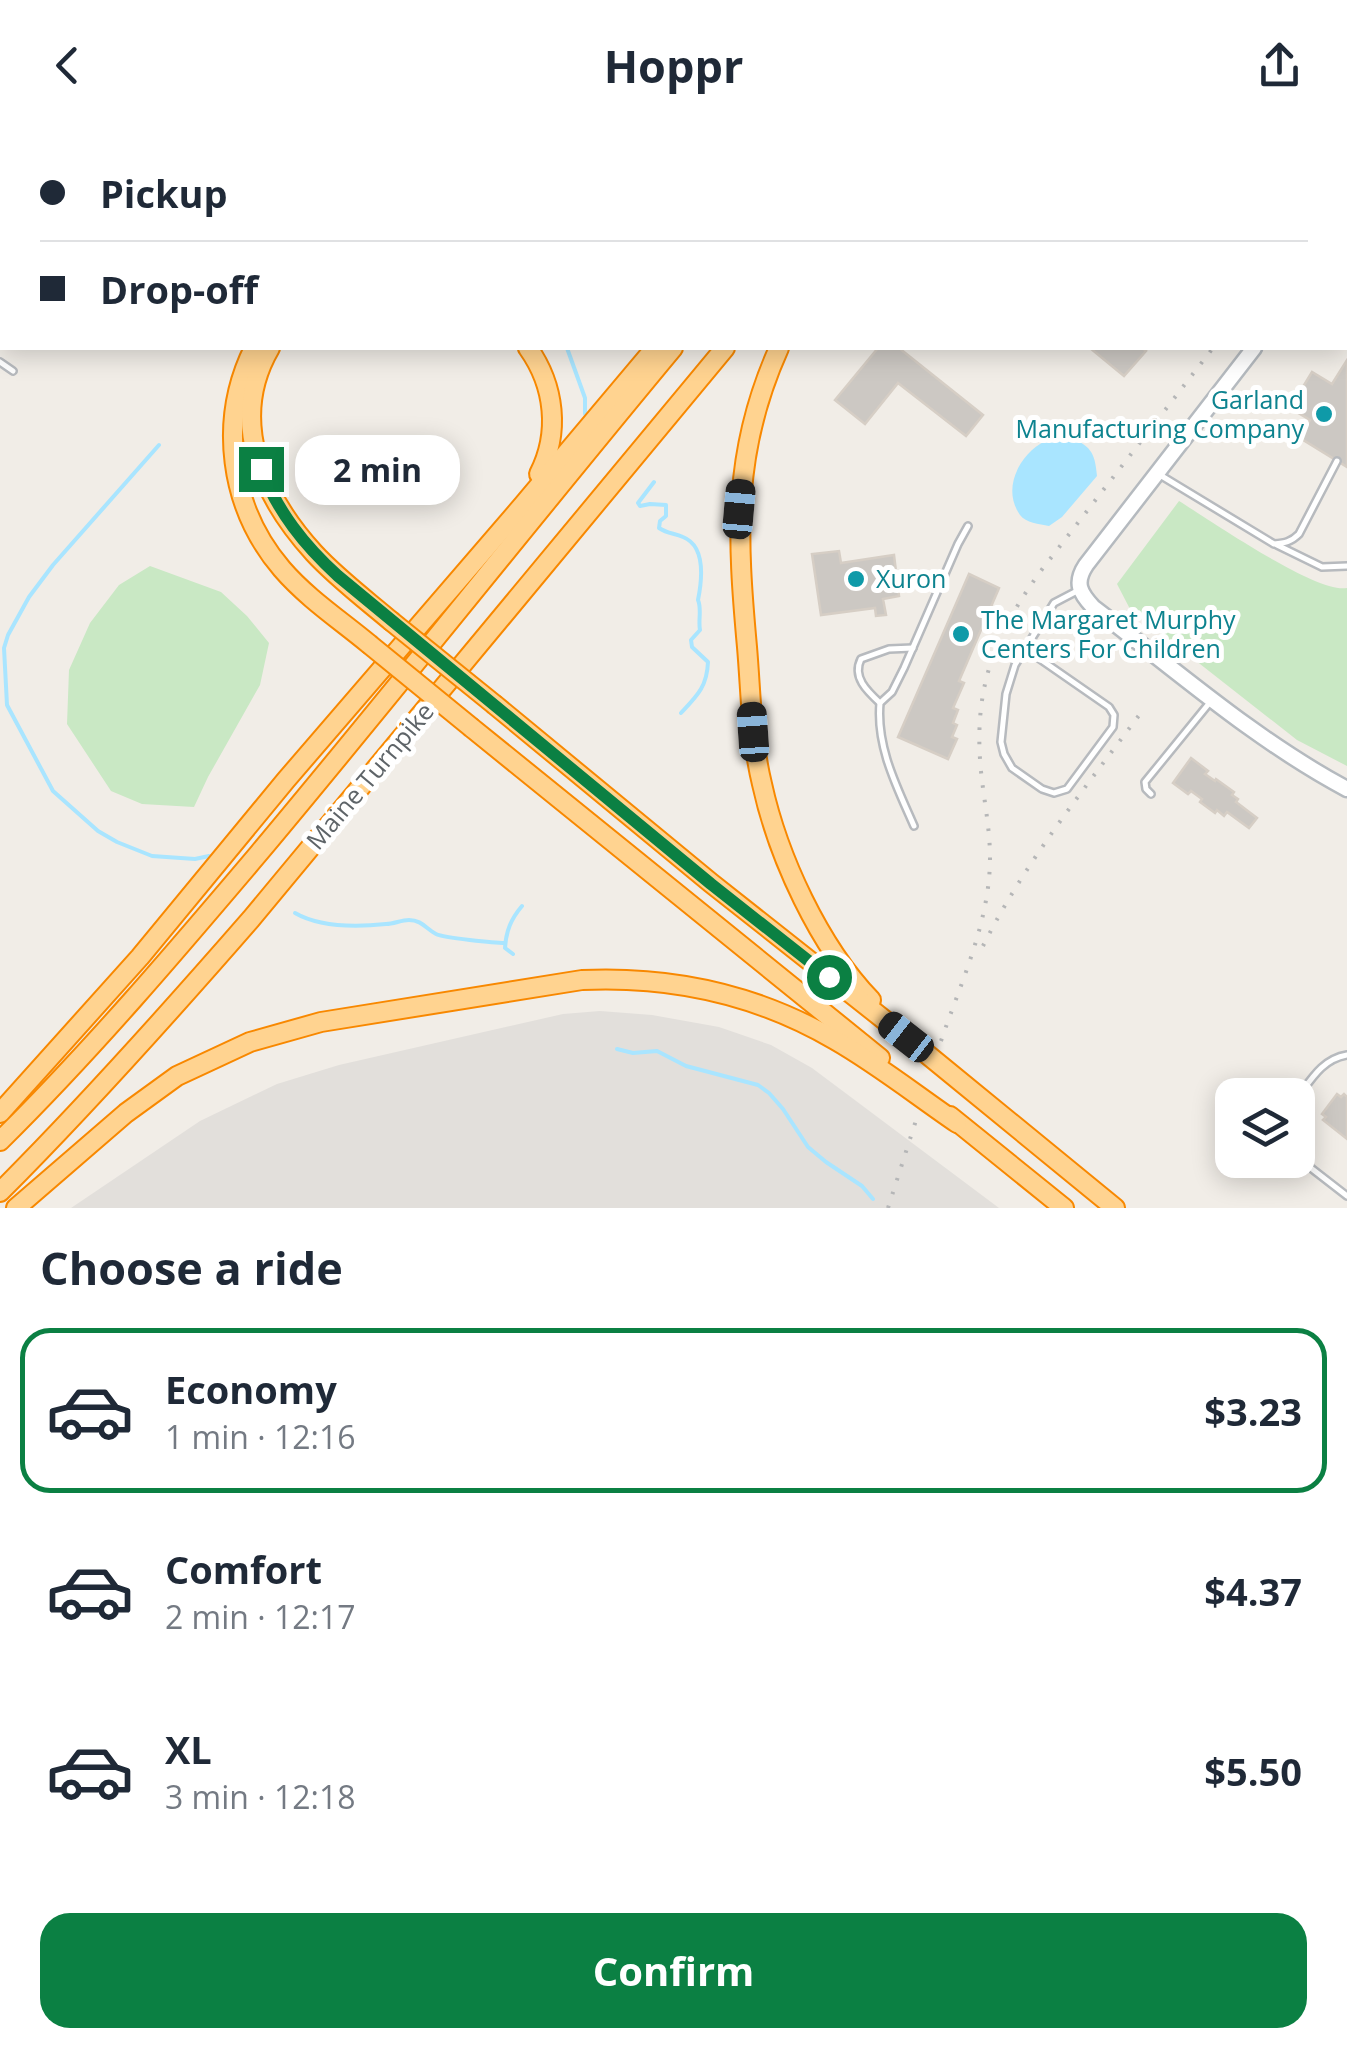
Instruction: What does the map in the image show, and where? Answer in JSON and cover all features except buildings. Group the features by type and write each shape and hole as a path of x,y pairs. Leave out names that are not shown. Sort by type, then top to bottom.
{"highway":[{"path":"253,350 238,390 232,435 236,478 250,521 283,571 1064,1208"},
{"path":"269,350 258,371 250,406 253,445 266,483 287,520 316,556 726,895 1115,1208"},
{"path":"523,506 548,457 553,418 548,386 529,350"},
{"path":"0,1113 140,958 653,350"},
{"name":"Maine Turnpike","path":"0,1141 159,971 671,350"},
{"name":"Maine Turnpike","path":"0,1192 171,1011 251,919 723,350"},
{"path":"777,350 750,430 739,509 743,609 761,783 782,854 816,922 863,992 906,1037"},
{"path":"16,1208 126,1113 178,1076 250,1042 336,1019 582,980 682,985 768,1008 836,1040 957,1122"}],"street":[{"path":"1252,350 1080,573 1080,590 1094,607 1270,742 1347,789"}],"lane":[{"path":"0,362 13,370"},
{"path":"1274,544 1286,544 1299,534 1338,461"},
{"path":"1157,473 1299,558 1322,567 1347,566"},
{"path":"914,826 886,756 878,717 880,704 892,692 968,526"},
{"path":"1024,648 1109,707 1114,716 1112,728 1067,789 1054,794 1012,768 1004,754 1001,742 1006,694 1015,665 1024,648 1054,602 1080,590"},
{"path":"880,704 858,677 861,659 889,649 913,648"},
{"path":"1151,794 1145,782 1213,699"},
{"path":"1313,1078 1325,1063 1347,1054"},
{"path":"1315,1171 1347,1196"}],"shaded area":[{"path":"600,1011 719,1027 771,1045 812,1068 999,1208 71,1208 200,1121 277,1084 339,1065 563,1014"}],"green space":[{"path":"1179,501 1288,568 1332,587 1347,588 1347,766 1297,740 1130,609 1117,584"},
{"path":"150,566 221,592 269,643 260,685 194,807 142,804 111,791 67,724 69,670 90,623 119,585"}],"water":[{"path":"1068,436 1090,450 1097,476 1062,517 1049,526 1026,520 1012,494 1021,463 1036,447 1050,439"}],"waterway":[{"path":"568,350 585,398 585,414"},
{"path":"159,445 29,597 4,648 7,705 53,791 98,831 152,856 209,856"},
{"path":"654,482 638,503 666,505 666,516 659,528 690,541 701,564 700,630 691,640 692,647 708,662 707,671 700,690 681,713"},
{"path":"513,954 505,948 507,936 522,906"},
{"path":"295,913 339,925 413,920 441,936 505,943"},
{"path":"617,1049 633,1053 657,1051 686,1066 758,1085 783,1109 808,1147 862,1186 873,1199"}],"railway":[{"path":"941,1041 973,951 989,882 990,845 979,731 993,657 1013,613 1043,568 1211,350"},
{"path":"983,946 1037,855 1140,714"},
{"path":"888,1208 918,1114"}],"place":[{"name":"Garland Manufacturing Company","path":"1324,414"},
{"name":"Xuron","path":"856,579"},
{"name":"The Margaret Murphy Centers For Children","path":"961,634"}],"route":[{"path":"261,469 296,532 338,576 829,977"}]}
